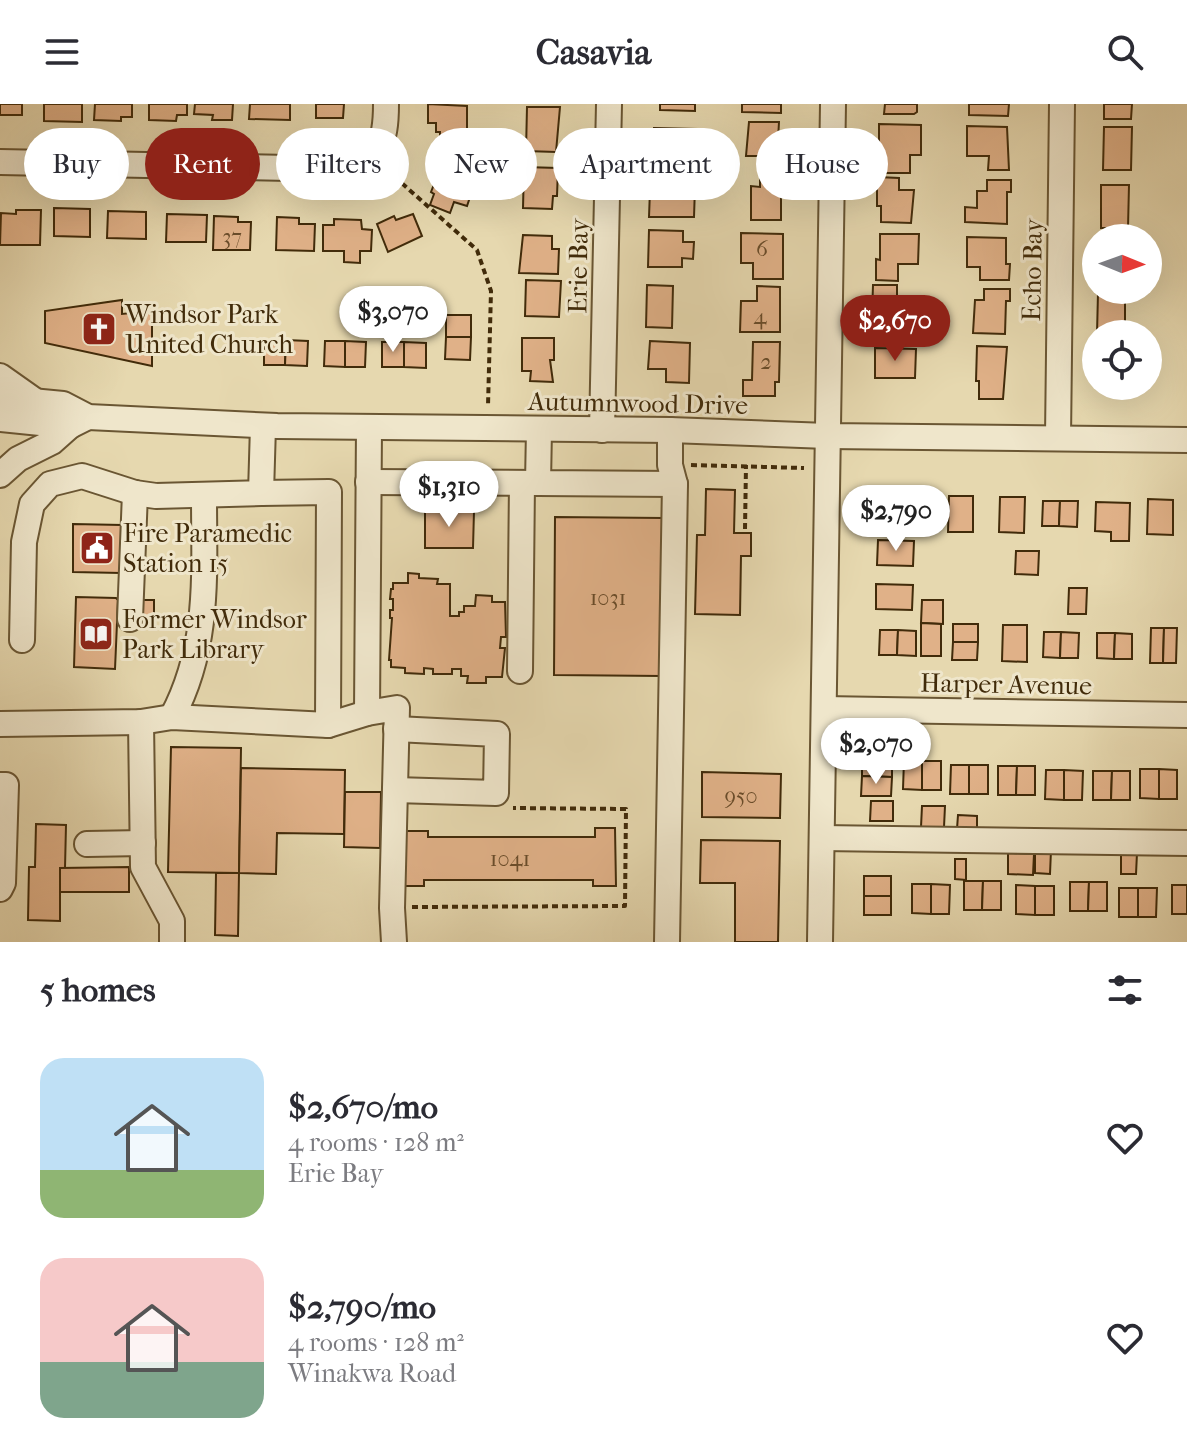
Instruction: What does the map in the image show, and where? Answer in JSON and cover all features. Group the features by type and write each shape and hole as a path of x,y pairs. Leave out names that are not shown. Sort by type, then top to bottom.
{"street":[{"path":"384,128 386,104"},
{"name":"Erie Bay","path":"602,430 609,104"},
{"path":"820,942 833,104"},
{"name":"Echo Bay","path":"1058,437 1062,104"},
{"path":"0,162 276,168"},
{"path":"0,376 36,401"},
{"name":"Autumnwood Drive","path":"0,398 63,404 79,422"},
{"name":"Autumnwood Drive","path":"0,419 1187,440"},
{"path":"0,475 18,459 52,442 79,422"},
{"path":"261,493 263,426"},
{"path":"367,713 369,427"},
{"path":"520,671 530,483 539,429"},
{"path":"667,942 680,474 670,465 670,430"},
{"path":"368,482 530,483 680,474"},
{"path":"22,640 24,542 32,504 50,484 82,476 135,493 204,496 329,492 328,725"},
{"path":"130,619 135,493"},
{"path":"172,717 195,663 202,622 204,496"},
{"path":"0,724 141,722 172,717 328,725 397,708 392,908 394,942"},
{"name":"Harper Avenue","path":"824,709 1187,715"},
{"path":"141,722 143,867 172,921 172,942"},
{"path":"395,790 496,793 497,734 396,729"},
{"path":"0,785 6,785 3,883 0,889"},
{"path":"822,838 1187,843"},
{"path":"87,844 143,843"}],"path":[{"path":"409,189 477,250 491,291 488,429"},
{"path":"680,474 746,465 804,468"},
{"path":"745,529 746,465"},
{"path":"392,908 625,906 626,809 502,808"}],"building":[{"path":"0,104 22,104 22,115 0,115"},
{"path":"44,104 82,104 82,122 44,121"},
{"path":"95,104 132,104 132,117 121,117 121,121 94,120"},
{"path":"149,104 187,104 187,115 177,115 176,121 149,120"},
{"path":"195,104 233,104 232,120 212,120 213,115 194,114"},
{"path":"250,104 290,104 290,120 249,119"},
{"path":"316,104 344,104 343,118 316,118"},
{"path":"428,104 467,106 467,128 436,128 436,123 428,123"},
{"path":"660,104 695,104 695,111 660,110"},
{"path":"742,104 781,104 781,113 742,112"},
{"path":"885,104 917,104 917,112 884,114"},
{"path":"969,104 1009,104 1008,116 969,115"},
{"path":"1104,104 1132,104 1131,119 1104,119"},
{"path":"527,107 560,107 558,128 553,128 553,152 537,151 537,128 527,128"},
{"path":"749,122 779,122 779,128 756,128 756,156 746,156"},
{"path":"879,124 921,125 921,155 910,155 910,173 888,173 888,128 879,128"},
{"path":"967,126 1007,127 1009,170 988,170 989,156 967,156"},
{"path":"1104,127 1132,127 1131,170 1103,170"},
{"path":"537,167 553,168 552,209 523,208 523,200 537,200"},
{"path":"888,178 899,178 899,190 914,190 911,223 881,222 881,206 877,206 877,200 888,200"},
{"path":"987,180 1011,180 1011,192 1007,192 1007,224 965,222 965,207 977,208 977,191 987,191"},
{"path":"1101,185 1129,185 1128,224 1101,224"},
{"path":"751,186 756,187 756,200 781,200 781,220 751,220"},
{"path":"432,200 469,200 467,206 454,202 450,213 430,205"},
{"path":"650,200 695,200 694,217 649,217"},
{"path":"54,208 90,209 90,237 54,236"},
{"path":"16,210 41,210 40,245 0,245 1,213 16,214"},
{"path":"108,211 146,212 146,239 107,238"},
{"path":"167,214 207,215 206,242 166,242"},
{"path":"413,214 422,236 388,252 377,224 394,216 396,220"},
{"path":"214,216 238,217 238,222 251,222 250,250 213,250"},
{"path":"277,217 299,218 299,224 315,224 314,251 276,250"},
{"path":"334,219 361,220 362,229 372,230 371,251 360,251 360,263 344,262 344,251 323,251 323,225 334,225"},
{"path":"649,230 683,231 683,242 694,242 693,259 682,258 682,267 648,267"},
{"path":"741,233 783,234 783,279 753,279 753,263 741,263"},
{"path":"880,234 919,234 918,264 898,264 898,281 876,280"},
{"path":"523,235 552,236 552,249 559,249 558,274 519,273"},
{"path":"967,237 1006,238 1009,280 980,280 980,267 967,267"},
{"path":"526,280 561,281 559,317 525,316"},
{"path":"647,285 673,286 672,328 646,327"},
{"path":"873,285 897,285 897,296 908,297 911,301 908,334 878,333 878,316 872,316"},
{"path":"757,286 780,287 780,332 740,332 741,301 757,301"},
{"path":"984,289 1010,289 1010,301 1006,301 1005,334 973,333 975,300 984,300"},
{"name":"Windsor Park United Church","path":"122,300 122,314 152,311 152,366 45,343 45,311"},
{"path":"1098,304 1125,304 1125,320 1097,320"},
{"path":"446,315 471,315 471,337 446,337"},
{"path":"446,337 471,337 470,360 445,359"},
{"path":"522,338 554,338 554,360 550,360 553,382 530,381 531,371 522,371"},
{"path":"264,340 286,340 285,365 264,365"},
{"path":"286,340 308,341 307,366 285,365"},
{"path":"325,341 345,341 345,367 324,366"},
{"path":"345,341 366,342 365,367 345,367"},
{"path":"650,341 690,343 689,383 666,382 666,369 648,369"},
{"path":"382,342 404,342 404,367 382,367"},
{"path":"404,342 426,343 426,368 404,367"},
{"path":"753,342 780,342 779,382 775,382 775,396 743,396 743,380 752,380"},
{"path":"977,346 1007,347 1003,399 979,399"},
{"path":"875,348 916,349 915,378 875,378"},
{"path":"706,489 735,490 734,533 751,533 751,556 741,556 740,615 695,614 697,535 705,535"},
{"path":"949,496 973,496 973,532 948,532"},
{"path":"1000,497 1025,497 1024,533 999,532"},
{"path":"879,498 915,499 915,524 879,523"},
{"path":"1148,499 1173,500 1173,535 1147,534"},
{"path":"1043,501 1060,501 1059,526 1042,526"},
{"path":"1060,501 1078,501 1077,527 1059,526"},
{"path":"1096,502 1130,503 1129,541 1111,541 1111,532 1095,531"},
{"path":"425,510 474,511 473,548 425,548"},
{"path":"555,517 663,518 662,676 554,675"},
{"name":"Fire Paramedic Station 15","path":"73,524 122,525 121,573 73,572"},
{"path":"878,540 914,541 913,566 877,565"},
{"path":"1016,551 1039,551 1038,575 1015,574"},
{"path":"408,573 419,574 419,578 438,579 437,584 450,584 450,616 459,616 459,612 464,612 464,606 475,606 476,595 492,596 492,602 505,602 506,637 501,637 500,648 505,648 502,677 486,677 486,683 467,683 468,676 461,676 461,669 452,669 452,674 433,674 433,669 424,668 424,674 405,673 405,668 391,667 391,589 393,583 408,583"},
{"path":"876,584 913,585 912,610 876,609"},
{"path":"1069,588 1087,588 1086,614 1068,614"},
{"name":"Former Windsor Park Library","path":"76,597 118,600 115,669 74,667"},
{"path":"138,600 154,600 154,621 138,621"},
{"path":"922,600 943,600 943,624 921,623"},
{"path":"921,623 941,624 941,656 921,656"},
{"path":"953,624 978,624 978,642 953,642"},
{"path":"1003,625 1027,625 1027,662 1002,661"},
{"path":"1151,628 1164,628 1163,663 1150,663"},
{"path":"1164,628 1177,628 1176,663 1163,663"},
{"path":"880,630 898,630 897,655 879,655"},
{"path":"898,630 916,631 916,656 897,655"},
{"path":"1044,632 1061,632 1060,658 1043,657"},
{"path":"1061,632 1079,633 1078,658 1060,658"},
{"path":"1097,633 1115,633 1114,659 1097,658"},
{"path":"1115,633 1132,634 1132,659 1114,659"},
{"path":"953,642 978,642 977,660 952,660"},
{"path":"171,747 241,748 239,873 168,872"},
{"path":"862,756 892,757 892,777 862,776"},
{"path":"904,760 922,761 922,790 903,789"},
{"path":"922,761 941,761 941,790 922,790"},
{"path":"951,765 969,765 969,794 950,794"},
{"path":"969,765 988,765 988,794 969,794"},
{"path":"998,766 1017,766 1016,795 998,795"},
{"path":"1017,766 1035,766 1035,795 1016,795"},
{"path":"241,768 345,770 344,834 277,833 276,874 239,873"},
{"path":"1140,769 1159,769 1159,799 1140,798"},
{"path":"1159,769 1177,770 1177,799 1159,799"},
{"path":"1046,770 1064,770 1064,800 1045,799"},
{"path":"1064,770 1083,771 1082,800 1064,800"},
{"path":"1093,771 1112,771 1111,800 1093,800"},
{"path":"1112,771 1130,771 1130,800 1111,800"},
{"path":"702,772 781,774 780,818 702,817"},
{"path":"862,776 892,777 891,796 861,796"},
{"path":"345,792 381,792 380,848 344,847"},
{"path":"871,801 893,801 893,821 870,821"},
{"path":"922,806 945,806 944,827 921,827"},
{"path":"958,815 977,816 977,829 957,829"},
{"path":"36,824 66,825 65,868 60,868 60,921 28,920 29,867 35,867"},
{"path":"595,828 615,828 616,886 593,886 593,880 424,880 424,886 405,886 405,831 428,831 428,837 595,837"},
{"path":"701,840 780,841 778,942 735,942 735,883 700,883"},
{"path":"1035,850 1051,850 1050,874 1035,873"},
{"path":"1008,853 1034,854 1033,875 1008,874"},
{"path":"1121,853 1137,853 1136,874 1121,874"},
{"path":"955,859 966,859 966,880 955,879"},
{"path":"129,867 129,892 60,892 60,868"},
{"path":"216,873 239,873 238,936 215,935"},
{"path":"864,876 891,876 891,896 864,896"},
{"path":"964,881 983,881 982,910 964,910"},
{"path":"983,881 1001,881 1001,910 982,910"},
{"path":"1070,882 1089,882 1088,911 1070,911"},
{"path":"1089,882 1107,882 1107,911 1088,911"},
{"path":"912,884 931,884 931,914 912,913"},
{"path":"931,884 950,885 949,914 931,914"},
{"path":"1016,885 1035,886 1035,915 1016,914"},
{"path":"1172,885 1187,885 1187,914 1172,914"},
{"path":"1035,886 1054,886 1054,915 1035,915"},
{"path":"1119,888 1138,888 1138,917 1119,917"},
{"path":"1138,888 1157,888 1156,917 1138,917"},
{"path":"864,896 891,896 891,915 864,915"}],"place":[{"name":"Windsor Park United Church","path":"99,329"},
{"name":"Fire Paramedic Station 15","path":"97,548"},
{"name":"Former Windsor Park Library","path":"96,634"}]}
